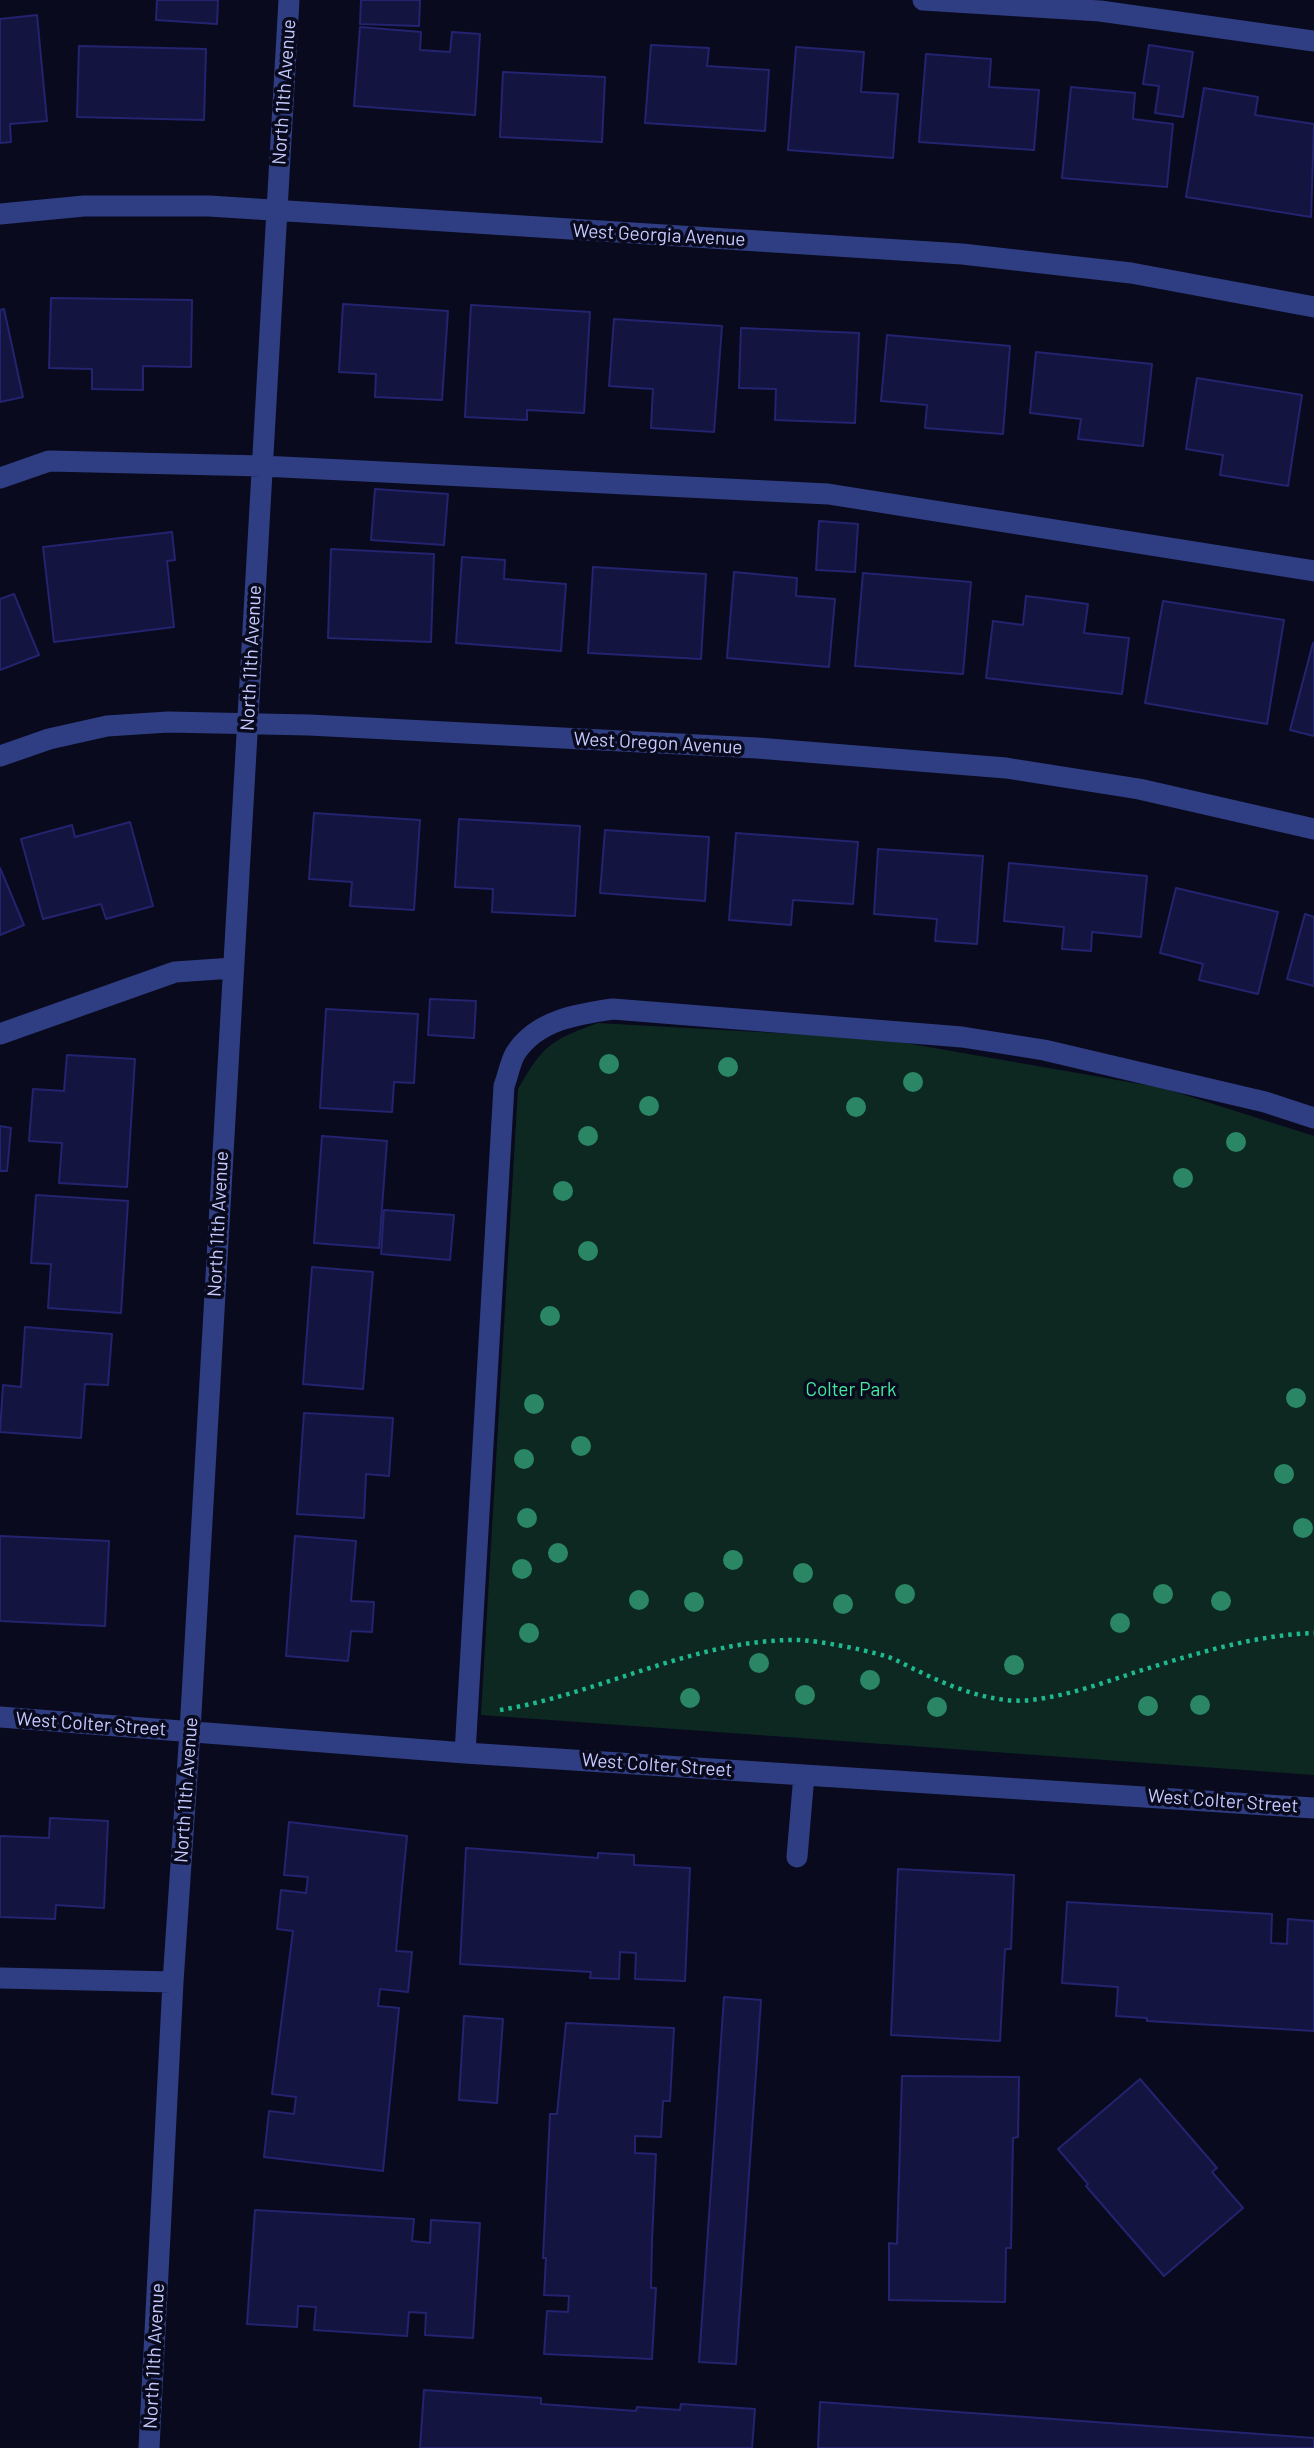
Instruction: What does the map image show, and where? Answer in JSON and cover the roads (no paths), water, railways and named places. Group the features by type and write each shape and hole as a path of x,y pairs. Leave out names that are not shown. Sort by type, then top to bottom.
{"street":[{"name":"North 11th Avenue","path":"149,2448 173,1982 190,1731 289,0"},
{"path":"923,0 1100,11 1314,41"},
{"name":"West Georgia Avenue","path":"0,214 83,206 209,206 962,254 1130,273 1314,307"},
{"path":"0,478 49,461 262,466 828,494 1314,571"},
{"name":"West Oregon Avenue","path":"0,756 49,739 107,726 168,722 757,748 1006,768 1139,789 1314,829"},
{"path":"0,1034 175,972 233,968"},
{"path":"465,1753 504,1086 516,1054 535,1034 568,1016 613,1009 962,1037 1070,1056 1265,1102 1314,1118"},
{"name":"West Colter Street","path":"0,1717 465,1753 1314,1808"},
{"path":"797,1857 804,1775"},
{"path":"0,1978 173,1982"}],"park label":[{"name":"Colter Park","path":"851,1390"}]}
